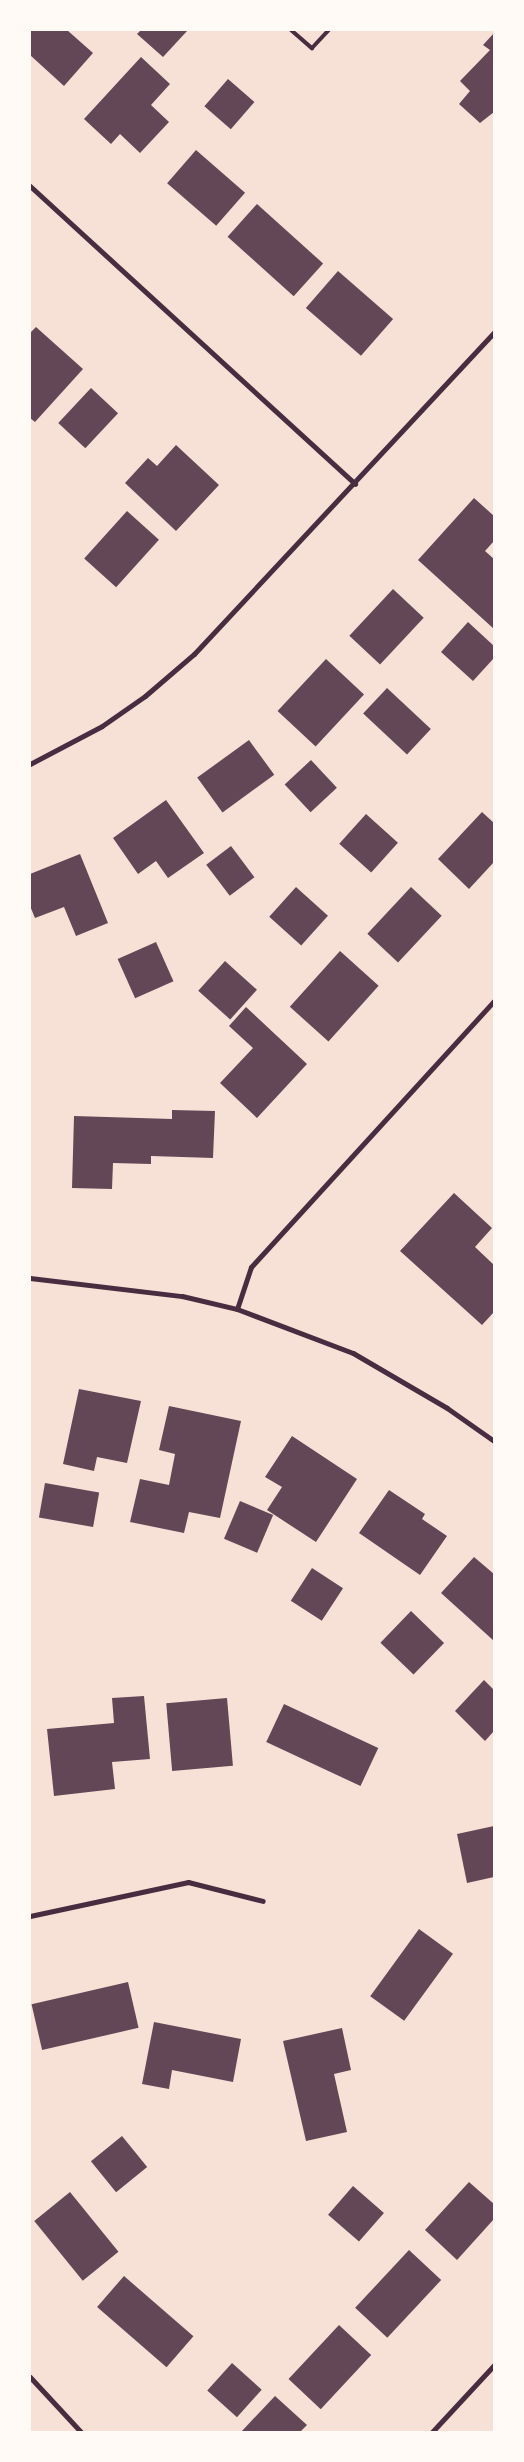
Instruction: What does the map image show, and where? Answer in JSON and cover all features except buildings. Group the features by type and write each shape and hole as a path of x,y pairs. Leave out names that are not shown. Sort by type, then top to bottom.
{"street":[{"path":"30,186 355,484"},
{"path":"30,764 102,726 144,696 194,654 355,484 494,332"},
{"path":"237,1309 251,1267 494,1001"},
{"path":"30,1278 182,1296 237,1309 353,1353 447,1408 494,1441"},
{"path":"30,1916 188,1882 263,1901"},
{"path":"432,2432 494,2365"},
{"path":"30,2377 81,2432"}],"lane":[{"path":"291,30 312,48 329,30"}]}
